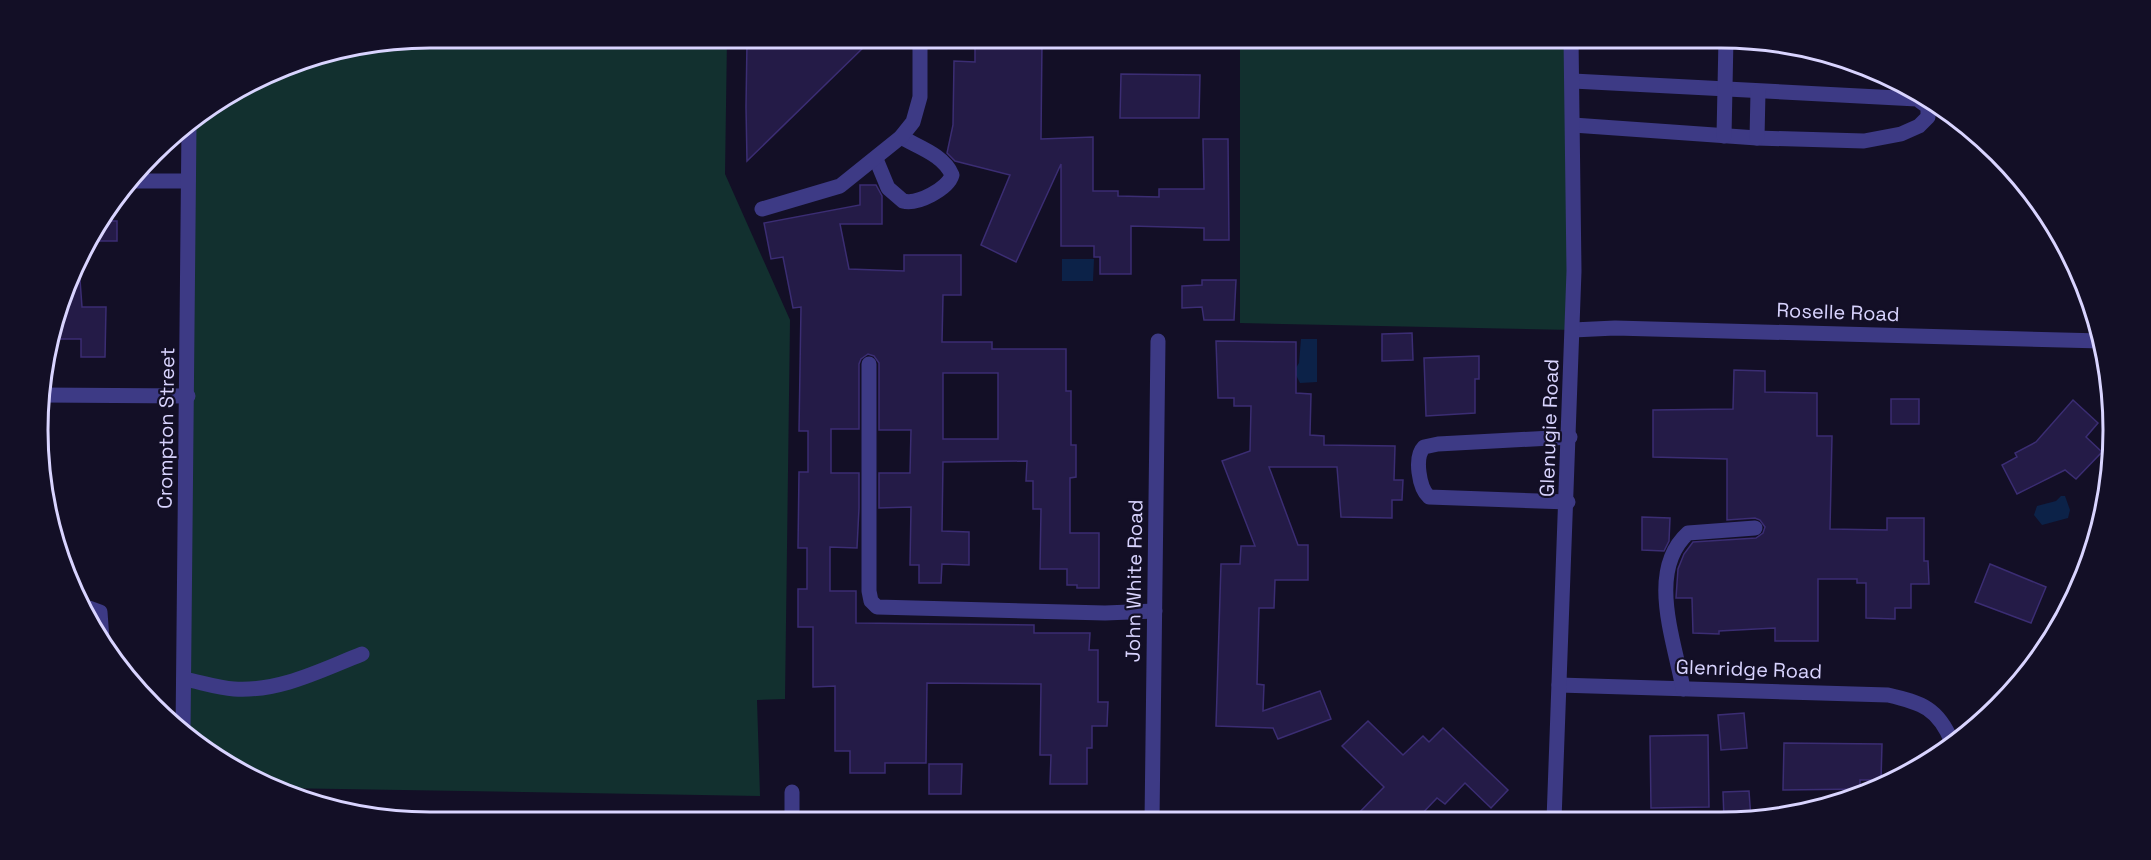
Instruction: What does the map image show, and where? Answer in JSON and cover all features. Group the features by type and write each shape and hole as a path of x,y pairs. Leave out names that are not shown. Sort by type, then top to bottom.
{"street":[{"path":"762,208 840,186 901,138 913,122 920,97 920,48"},
{"name":"Glenugie Road","path":"1554,812 1573,330 1571,48"},
{"path":"1724,136 1726,48"},
{"path":"1573,81 1912,99"},
{"path":"1757,138 1758,92"},
{"path":"1573,125 1757,138 1864,141 1900,134 1919,126 1928,117 1928,109"},
{"name":"Crompton Street","path":"183,721 189,134"},
{"path":"876,159 888,188 903,201 917,201 946,185 952,175 946,166 937,157 901,138"},
{"path":"140,181 188,181"},
{"name":"Roselle Road","path":"1573,330 1615,328 2092,341"},
{"name":"John White Road","path":"1152,812 1158,341"},
{"path":"869,364 868,591 871,601 877,607 1106,613 1155,611"},
{"path":"50,395 188,396"},
{"path":"1568,502 1430,497 1424,489 1419,457 1425,447 1438,444 1570,436"},
{"path":"1683,688 1667,608 1669,560 1675,547 1688,532 1755,528"},
{"path":"93,609 100,612 101,624"},
{"path":"184,679 233,689 259,688 285,684 362,654"},
{"name":"Glenridge Road","path":"1558,685 1887,695 1935,711 1949,736"},
{"path":"792,792 792,812"}],"green space":[{"path":"430,48 727,48 725,174 790,320 785,699 757,700 760,796 298,788 239,761 185,723 190,133 239,99 284,77 331,61 380,51"},
{"path":"1240,48 1571,48 1573,330 1240,323"}],"water":[{"path":"1062,259 1094,259 1093,281 1062,281"},
{"path":"1301,339 1317,339 1317,382 1300,383 1294,371 1299,363"},
{"path":"2061,496 2065,496 2070,510 2068,518 2042,525 2034,515 2037,506 2056,501"}],"building":[{"path":"747,48 863,48 747,161"},
{"path":"975,48 1042,48 1041,139 1093,137 1093,191 1118,191 1118,196 1159,197 1159,189 1204,189 1203,139 1228,139 1229,240 1204,240 1204,228 1131,226 1131,274 1100,274 1100,257 1094,257 1094,246 1061,246 1061,164 1016,262 981,245 1010,175 955,161 947,153 953,125 954,61 975,62"},
{"path":"1121,74 1200,75 1199,118 1120,118"},
{"path":"860,185 876,185 882,196 882,224 840,224 849,269 904,271 904,255 961,255 961,295 943,295 942,342 992,342 992,349 1066,349 1066,391 1071,391 1071,445 1076,445 1076,477 1070,478 1070,533 1099,533 1099,588 1077,588 1077,585 1067,585 1067,569 1040,569 1041,509 1033,509 1033,481 1026,481 1027,461 943,462 942,531 969,532 969,565 942,564 941,583 919,583 919,565 910,565 911,507 879,508 879,473 910,473 911,430 879,430 879,363 874,356 868,354 861,359 859,364 859,429 831,429 831,473 859,473 859,508 857,548 830,547 830,591 856,591 856,623 1034,625 1034,633 1090,633 1089,650 1098,650 1098,702 1108,702 1107,726 1092,726 1092,748 1087,748 1087,784 1050,784 1051,755 1040,755 1041,684 927,683 926,763 885,763 885,773 850,773 850,751 835,751 835,686 813,687 813,627 798,627 798,589 807,589 807,548 798,548 799,472 808,472 808,431 799,431 801,307 793,308 783,257 771,259 764,223 860,205","holes":["943,373 998,373 998,439 943,439"]},
{"path":"110,221 117,221 117,241 98,241"},
{"path":"80,277 82,307 106,307 105,357 81,357 81,339 59,339"},
{"path":"1202,280 1236,280 1234,320 1204,320 1202,307 1182,308 1182,286 1202,285"},
{"path":"1412,333 1413,360 1382,361 1382,334"},
{"path":"1216,341 1296,342 1296,393 1311,394 1310,435 1324,436 1324,445 1395,446 1394,480 1403,480 1402,500 1392,500 1392,518 1341,517 1337,467 1269,467 1298,545 1308,545 1308,580 1275,580 1274,608 1259,608 1257,684 1264,685 1263,711 1320,691 1331,719 1278,739 1273,728 1216,726 1221,564 1240,564 1241,546 1255,546 1222,461 1250,451 1251,406 1234,406 1234,398 1218,398"},
{"path":"1479,356 1479,379 1475,379 1475,413 1426,416 1424,358"},
{"path":"1734,370 1765,371 1765,392 1817,393 1817,436 1832,436 1830,529 1887,530 1887,518 1924,518 1924,561 1928,561 1929,584 1911,584 1911,608 1895,608 1895,619 1866,618 1866,583 1857,583 1857,579 1818,579 1818,641 1775,641 1775,628 1719,631 1719,634 1693,633 1692,598 1676,598 1678,569 1684,554 1693,542 1756,538 1763,533 1765,527 1760,520 1755,518 1727,520 1727,459 1653,457 1653,410 1733,409"},
{"path":"1891,399 1919,399 1919,424 1891,424"},
{"path":"2073,400 2098,423 2086,437 2102,452 2076,479 2065,470 2017,494 2002,465 2017,457 2015,453 2036,442"},
{"path":"1642,517 1670,518 1669,541 1664,551 1642,550"},
{"path":"1990,564 2046,587 2031,623 1975,602"},
{"path":"1744,713 1747,748 1721,750 1718,715"},
{"path":"1368,721 1403,755 1423,736 1429,742 1443,728 1508,790 1491,808 1465,783 1445,804 1437,798 1424,812 1360,812 1384,787 1342,746"},
{"path":"1708,735 1709,807 1651,808 1650,736"},
{"path":"1784,743 1882,744 1881,777 1874,780 1860,780 1860,786 1851,789 1783,790"},
{"path":"929,764 962,764 961,794 929,794"},
{"path":"1749,791 1750,811 1724,812 1723,792"}]}
